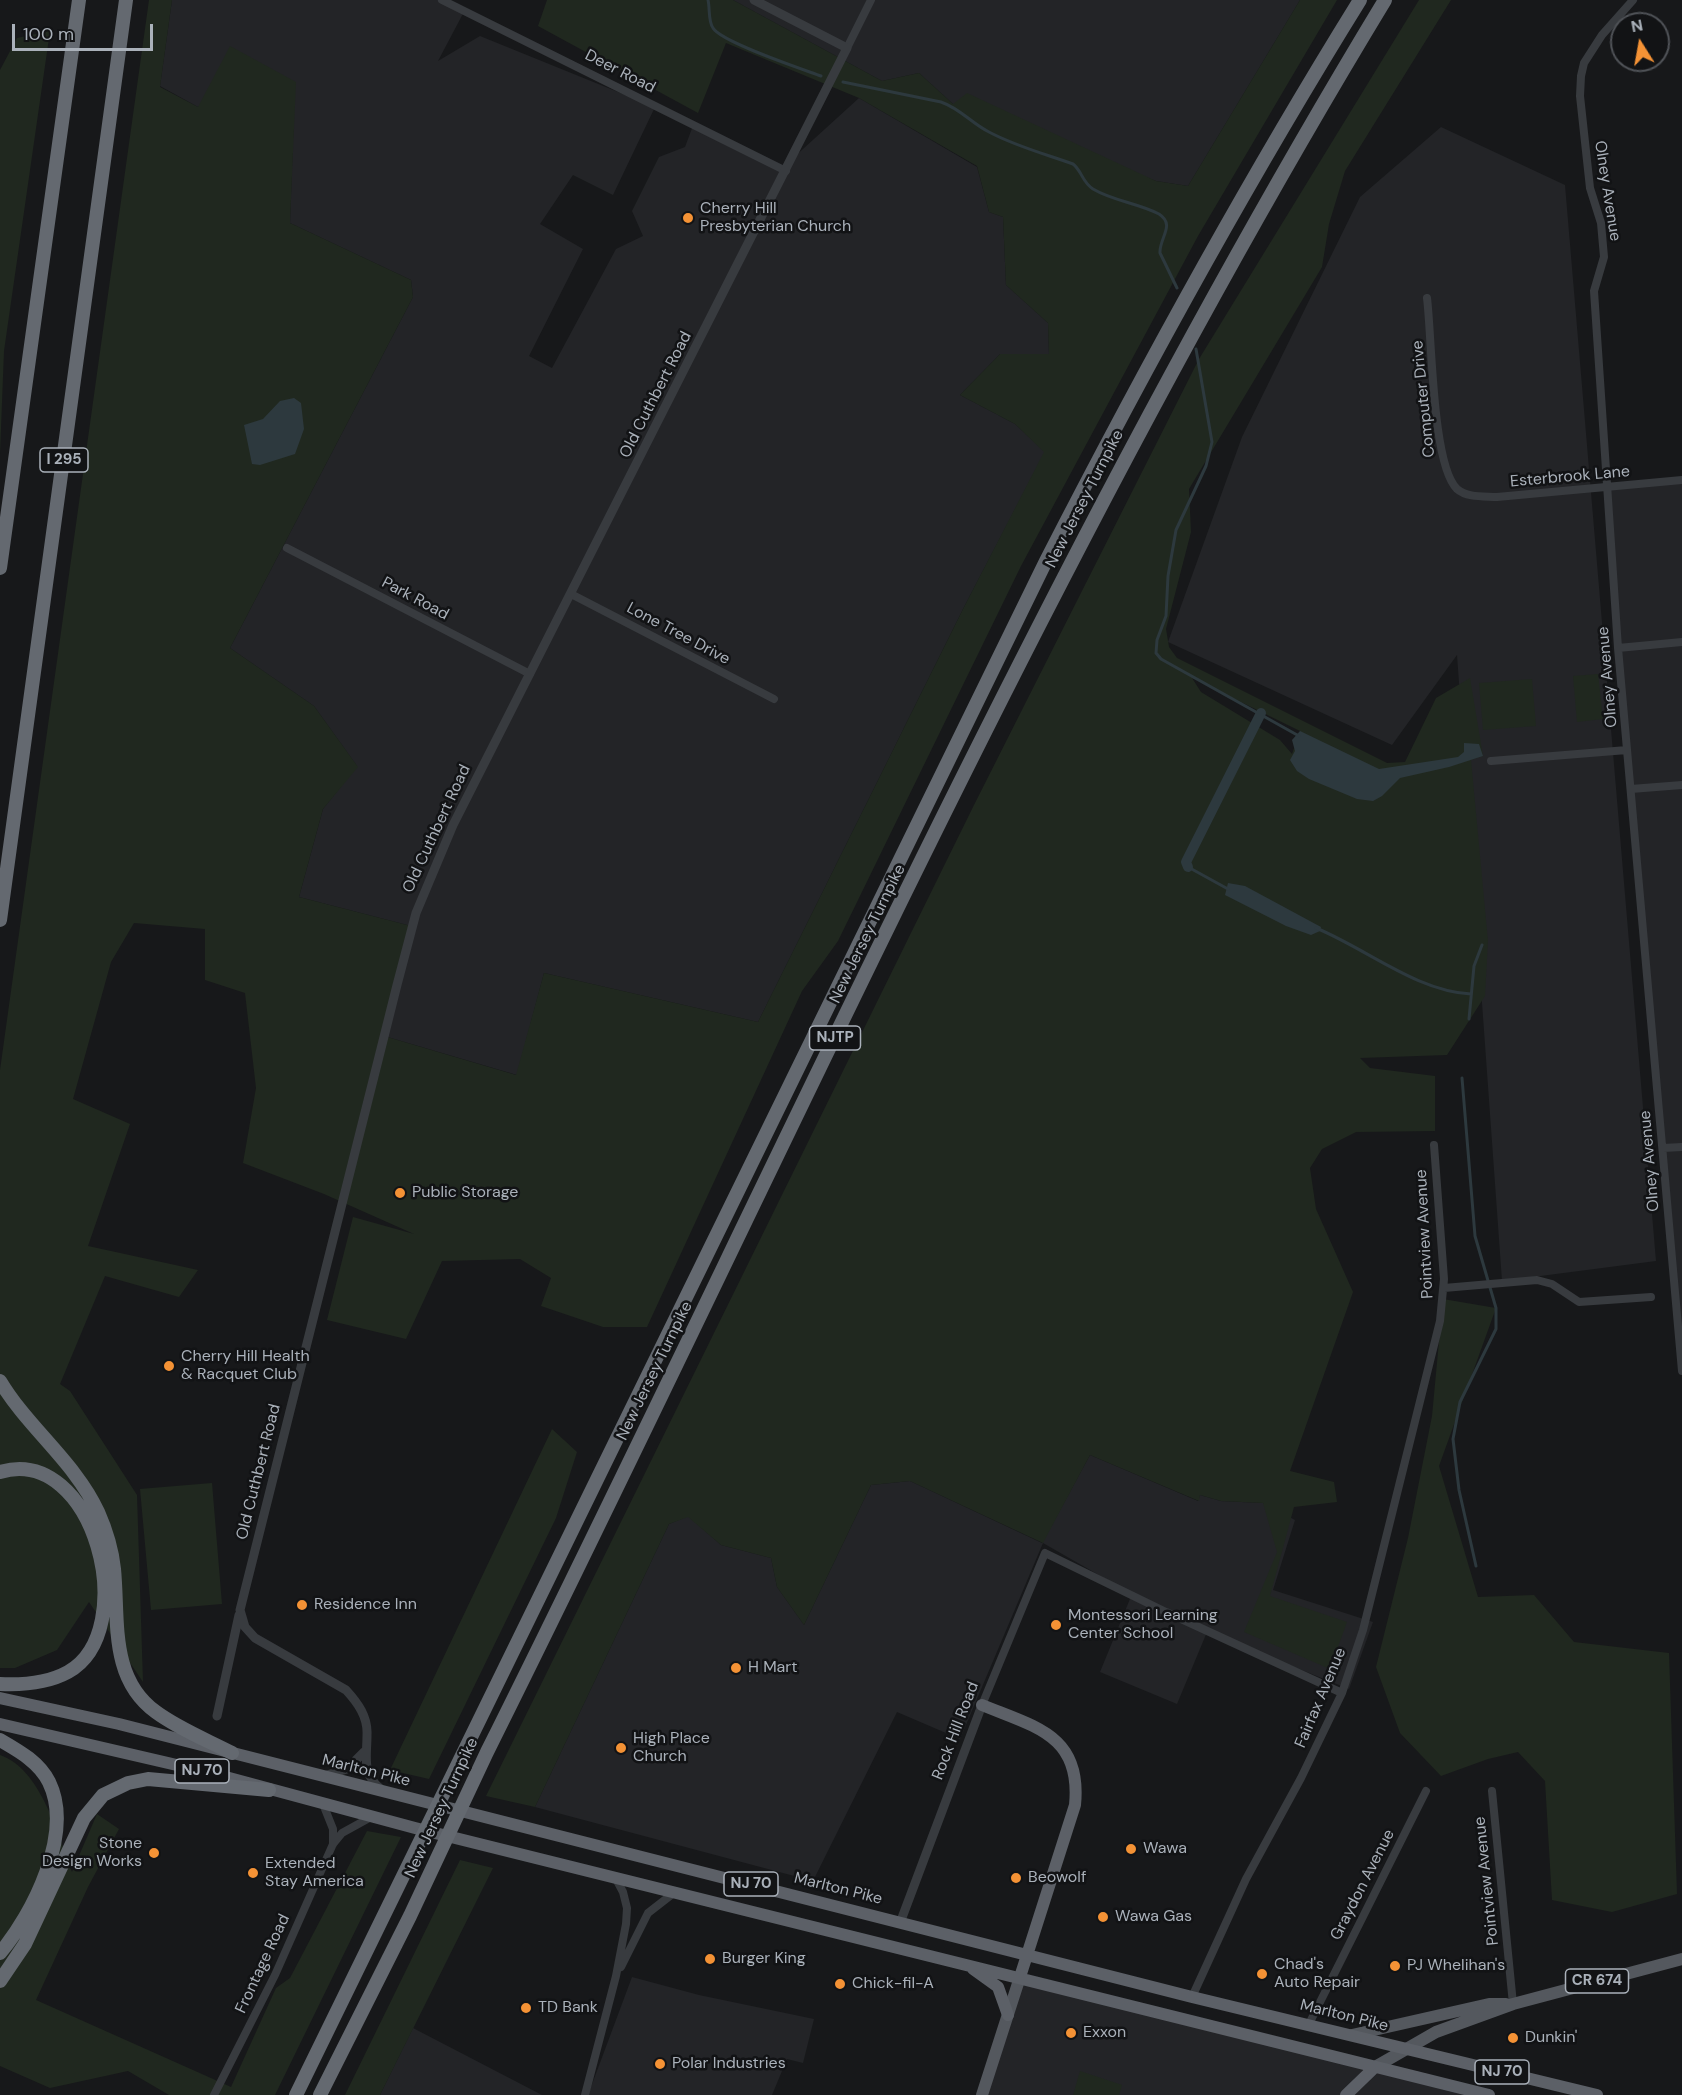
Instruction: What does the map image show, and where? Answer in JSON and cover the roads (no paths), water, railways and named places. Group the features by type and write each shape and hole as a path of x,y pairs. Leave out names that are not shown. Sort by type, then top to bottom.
{"highway":[{"name":"I 295","path":"0,568 79,0"},
{"name":"I 295","path":"0,921 126,0"},
{"name":"New Jersey Turnpike","path":"296,2095 1046,561 1131,396 1215,242 1360,0"},
{"name":"New Jersey Turnpike","path":"320,2095 410,1916 487,1752 1057,589 1188,341 1386,0"},
{"path":"0,1381 22,1414 85,1488 98,1511 114,1569 121,1660 134,1689 155,1712 232,1753"},
{"path":"0,1472 20,1469 34,1470 53,1479 78,1502 89,1522 98,1548 104,1600 101,1626 94,1645 69,1672 33,1683 0,1684"},
{"name":"Marlton Pike","path":"0,1698 476,1814 1027,1956 1597,2095"},
{"path":"982,1704 1046,1732 1059,1742 1068,1754 1077,1786 1075,1805 1020,1977"},
{"name":"NJ 70","path":"0,1724 149,1758 460,1839 1489,2095"},
{"path":"0,1740 18,1750 40,1770 49,1782 57,1812 54,1845 45,1874 12,1937 0,1953"},
{"path":"0,1982 25,1944 84,1818 103,1795 128,1783 148,1779 270,1790"},
{"path":"962,1963 998,1987 1008,2015"},
{"path":"1346,2095 1375,2067"}],"main road":[{"name":"CR 674","path":"1375,2067 1436,2032 1513,2004 1682,1959"},
{"path":"982,2095 1020,1977"},
{"name":"CR 674","path":"1352,2035 1489,2004 1513,2004"}],"street":[{"name":"Deer Road","path":"442,0 786,171"},
{"path":"754,0 847,48"},
{"name":"Old Cuthbert Road","path":"217,1716 240,1610 416,913 453,825 871,0"},
{"name":"Olney Avenue","path":"1633,0 1602,35 1584,63 1580,96 1590,188 1601,223 1604,257 1594,291 1618,648 1663,1148 1679,1297 1682,1371"},
{"name":"Computer Drive","path":"1427,298 1443,458 1450,477 1462,491"},
{"name":"Esterbrook Lane","path":"1462,491 1469,495 1497,497 1682,480"},
{"name":"Park Road","path":"287,548 530,674"},
{"name":"Lone Tree Drive","path":"571,594 774,699"},
{"path":"1618,648 1682,642"},
{"path":"1491,760 1627,750"},
{"path":"1631,789 1682,784"},
{"name":"Pointview Avenue","path":"1423,1391 1440,1321 1444,1287 1434,1145"},
{"path":"1663,1148 1682,1147"},
{"path":"1444,1287 1537,1280 1552,1284 1575,1300 1589,1303 1651,1297"},
{"name":"Fairfax Avenue","path":"1192,1997 1246,1879 1301,1778 1342,1692 1364,1630 1423,1391"},
{"name":"Rock Hill Road","path":"900,1923 982,1704 1045,1553 1166,1612 1342,1692"},
{"path":"240,1610 245,1627 255,1638 346,1690 356,1701 365,1721 365,1762 369,1775 376,1786 387,1793"},
{"path":"316,1775 332,1775 347,1769 365,1749"},
{"name":"Graydon Avenue","path":"1309,2024 1426,1791"},
{"name":"Pointview Avenue","path":"1491,1791 1513,2004"},
{"path":"323,1804 333,1829 333,1844"},
{"name":"Frontage Road","path":"214,2095 275,1975 333,1844 342,1833 372,1816"},
{"path":"585,2095 616,1976 627,1908 623,1892 615,1877"},
{"path":"616,1976 648,1913 675,1892"}],"waterway":[{"path":"708,0 711,25 719,34 763,55 821,76"},
{"path":"843,82 941,102 999,137 1073,164 1093,189 1159,214 1164,218 1167,227 1160,253 1177,288"},
{"path":"1196,349 1212,442 1206,466 1176,530 1168,576 1166,616 1157,640 1156,653 1161,659 1299,736"},
{"path":"1188,867 1186,862 1261,713"},
{"path":"1188,867 1228,889"},
{"path":"1316,928 1411,977 1451,991 1471,994"},
{"path":"1469,1019 1474,966 1482,945"},
{"path":"1462,1078 1475,1236 1496,1308 1496,1329 1460,1402 1453,1439 1459,1490 1476,1566"}],"place":[{"name":"Cherry Hill Presbyterian Church","path":"688,218"},
{"name":"Public Storage","path":"400,1193"},
{"name":"Cherry Hill Health & Racquet Club","path":"169,1366"},
{"name":"Residence Inn","path":"302,1605"},
{"name":"Montessori Learning Center School","path":"1056,1625"},
{"name":"H Mart","path":"736,1668"},
{"name":"High Place Church","path":"621,1748"},
{"name":"Wawa","path":"1131,1849"},
{"name":"Stone Design Works","path":"154,1853"},
{"name":"Extended Stay America","path":"253,1873"},
{"name":"Beowolf","path":"1016,1878"},
{"name":"Wawa Gas","path":"1103,1917"},
{"name":"Burger King","path":"710,1959"},
{"name":"PJ Whelihan's","path":"1395,1966"},
{"name":"Chad's Auto Repair","path":"1262,1974"},
{"name":"Chick-fil-A","path":"840,1984"},
{"name":"TD Bank","path":"526,2008"},
{"name":"Exxon","path":"1071,2033"},
{"name":"Dunkin'","path":"1513,2038"},
{"name":"Polar Industries","path":"660,2064"}]}
